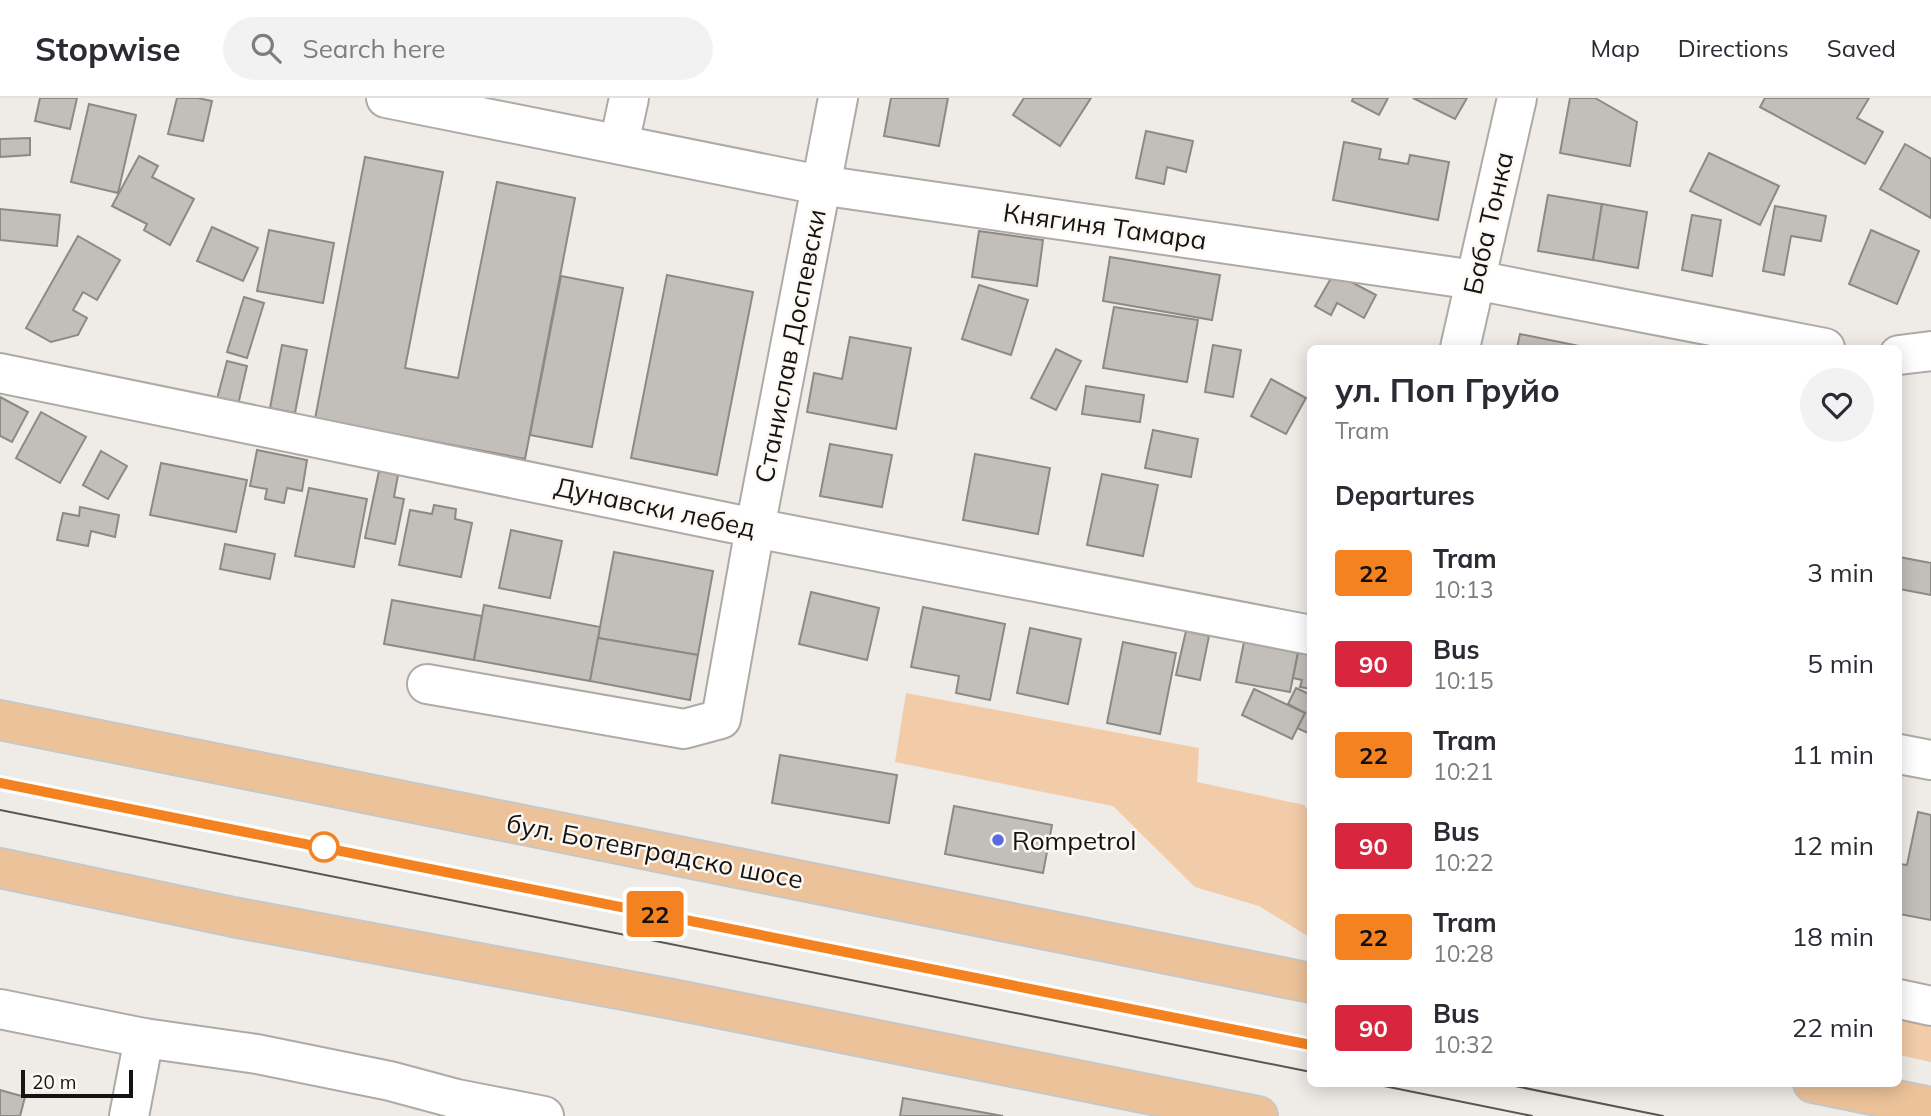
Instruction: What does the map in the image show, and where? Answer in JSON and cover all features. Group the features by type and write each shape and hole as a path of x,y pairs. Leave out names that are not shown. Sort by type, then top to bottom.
{"main road":[{"name":"бул. Ботевградско шосе","path":"0,720 1307,982"},
{"path":"0,868 233,917 677,1000 1258,1116"},
{"path":"1833,1087 1931,1107"}],"street":[{"name":"Княгиня Тамара","path":"387,98 820,185 1475,280 1810,345"},
{"path":"620,145 629,98"},
{"name":"Станислав Доспевски","path":"427,684 684,729 722,719 755,528 838,98"},
{"name":"Баба Тонка","path":"1461,345 1517,98"},
{"path":"1902,355 1931,351"},
{"name":"Дунавски лебед","path":"0,373 755,528 1307,634"},
{"path":"1902,755 1931,760"},
{"path":"1902,1000 1931,1006"},
{"path":"0,1009 144,1038 257,1054 544,1116"},
{"path":"129,1116 144,1038"}],"shaded area":[{"path":"906,693 1199,748 1197,782 1304,805 1307,810 1307,936 1259,906 1195,887 1113,806 895,762"},
{"path":"1902,1014 1931,1020 1931,1062 1902,1056"}],"building":[{"path":"40,98 77,98 70,129 35,121"},
{"path":"177,98 212,101 203,141 168,134"},
{"path":"891,98 948,98 939,146 884,136"},
{"path":"1024,98 1091,98 1060,146 1013,115"},
{"path":"1353,98 1388,98 1379,115 1352,101"},
{"path":"1413,98 1467,98 1455,119"},
{"path":"1570,98 1595,98 1637,122 1630,166 1560,153"},
{"path":"1765,98 1869,98 1857,118 1883,132 1865,164 1760,107"},
{"path":"89,104 136,115 118,193 71,182"},
{"path":"1146,131 1193,141 1186,172 1167,167 1164,184 1136,178"},
{"path":"30,138 30,155 0,157 0,139"},
{"path":"1344,142 1381,149 1379,159 1408,164 1410,155 1449,162 1438,220 1333,200"},
{"path":"1905,144 1931,159 1931,218 1880,189"},
{"path":"1709,153 1779,186 1760,225 1690,191"},
{"path":"139,156 158,166 152,177 194,199 170,245 144,230 147,224 112,206"},
{"path":"365,157 443,172 405,368 458,378 497,182 575,198 525,459 315,419"},
{"path":"1548,195 1602,204 1593,260 1538,251"},
{"path":"1602,204 1647,212 1638,268 1593,260"},
{"path":"1775,206 1826,216 1821,241 1791,236 1784,275 1763,271"},
{"path":"0,209 60,215 57,246 0,240"},
{"path":"1692,215 1721,220 1712,276 1682,270"},
{"path":"212,227 258,248 243,281 197,261"},
{"path":"269,230 334,243 323,303 257,291"},
{"path":"1871,230 1919,251 1897,304 1849,284"},
{"path":"979,231 1043,240 1037,286 972,277"},
{"path":"78,236 120,260 97,300 83,292 73,310 87,318 78,335 51,342 26,328"},
{"path":"1110,257 1220,275 1212,320 1103,301"},
{"path":"1334,273 1376,295 1364,318 1337,303 1331,315 1315,306"},
{"path":"667,275 753,292 717,475 631,458"},
{"path":"561,276 623,288 592,447 530,435"},
{"path":"979,285 1028,300 1011,355 962,339"},
{"path":"244,297 264,303 247,358 227,352"},
{"path":"1114,307 1198,320 1187,382 1103,368"},
{"path":"1520,334 1574,345 1518,345"},
{"path":"850,337 911,348 896,429 807,412 814,373 842,379"},
{"path":"282,345 307,350 295,413 270,408"},
{"path":"1213,345 1241,350 1233,397 1205,392"},
{"path":"1056,349 1081,361 1056,410 1031,398"},
{"path":"227,361 247,366 238,405 217,399"},
{"path":"1271,379 1306,398 1286,434 1251,416"},
{"path":"1086,386 1144,395 1140,422 1082,414"},
{"path":"0,397 28,412 12,442 0,436"},
{"path":"41,412 86,437 60,483 16,458"},
{"path":"1153,430 1198,439 1191,477 1145,468"},
{"path":"830,444 892,455 882,507 820,496"},
{"path":"257,450 307,460 302,491 287,488 284,503 265,499 267,489 250,486"},
{"path":"101,451 127,466 108,499 83,485"},
{"path":"975,454 1050,468 1038,534 963,520"},
{"path":"161,463 247,480 236,532 150,515"},
{"path":"379,471 398,475 394,497 404,499 395,544 365,538"},
{"path":"1102,474 1158,485 1143,556 1087,545"},
{"path":"309,488 367,499 354,567 295,556"},
{"path":"434,505 456,509 455,519 472,523 461,577 399,565 410,510 432,514"},
{"path":"80,507 119,515 115,537 91,531 88,546 57,540 63,513 79,516"},
{"path":"511,530 562,541 550,598 499,588"},
{"path":"225,544 275,554 270,579 220,569"},
{"path":"614,552 713,571 698,655 598,638"},
{"path":"1902,558 1931,563 1931,595 1902,590"},
{"path":"811,592 879,608 867,660 799,644"},
{"path":"392,600 482,616 474,660 384,644"},
{"path":"484,605 600,627 590,681 474,660"},
{"path":"923,607 1005,624 990,700 956,693 959,676 911,667"},
{"path":"1030,628 1081,639 1068,704 1017,693"},
{"path":"1186,631 1209,636 1200,680 1176,675"},
{"path":"598,638 698,655 690,700 590,681"},
{"path":"1123,642 1176,653 1160,734 1107,723"},
{"path":"1244,642 1298,653 1290,692 1236,682"},
{"path":"1298,653 1307,654 1307,688 1300,687 1302,680 1293,678"},
{"path":"1296,688 1307,693 1307,733 1297,728 1305,713 1288,704"},
{"path":"1254,689 1305,713 1292,739 1242,715"},
{"path":"780,755 897,775 889,823 772,803"},
{"path":"954,806 1052,825 1043,873 945,854"},
{"path":"1918,812 1931,815 1931,920 1902,915 1902,864 1907,865"},
{"path":"0,1090 25,1097 20,1116 0,1116"},
{"path":"903,1098 1003,1116 900,1116"}],"tram line":[{"path":"0,783 1307,1044"},
{"name":"22","path":"0,783 1307,1044"},
{"path":"0,810 1307,1071"},
{"path":"1389,1087 1532,1116"},
{"path":"1520,1087 1663,1116"}],"place":[{"name":"Rompetrol","path":"998,840"}]}
